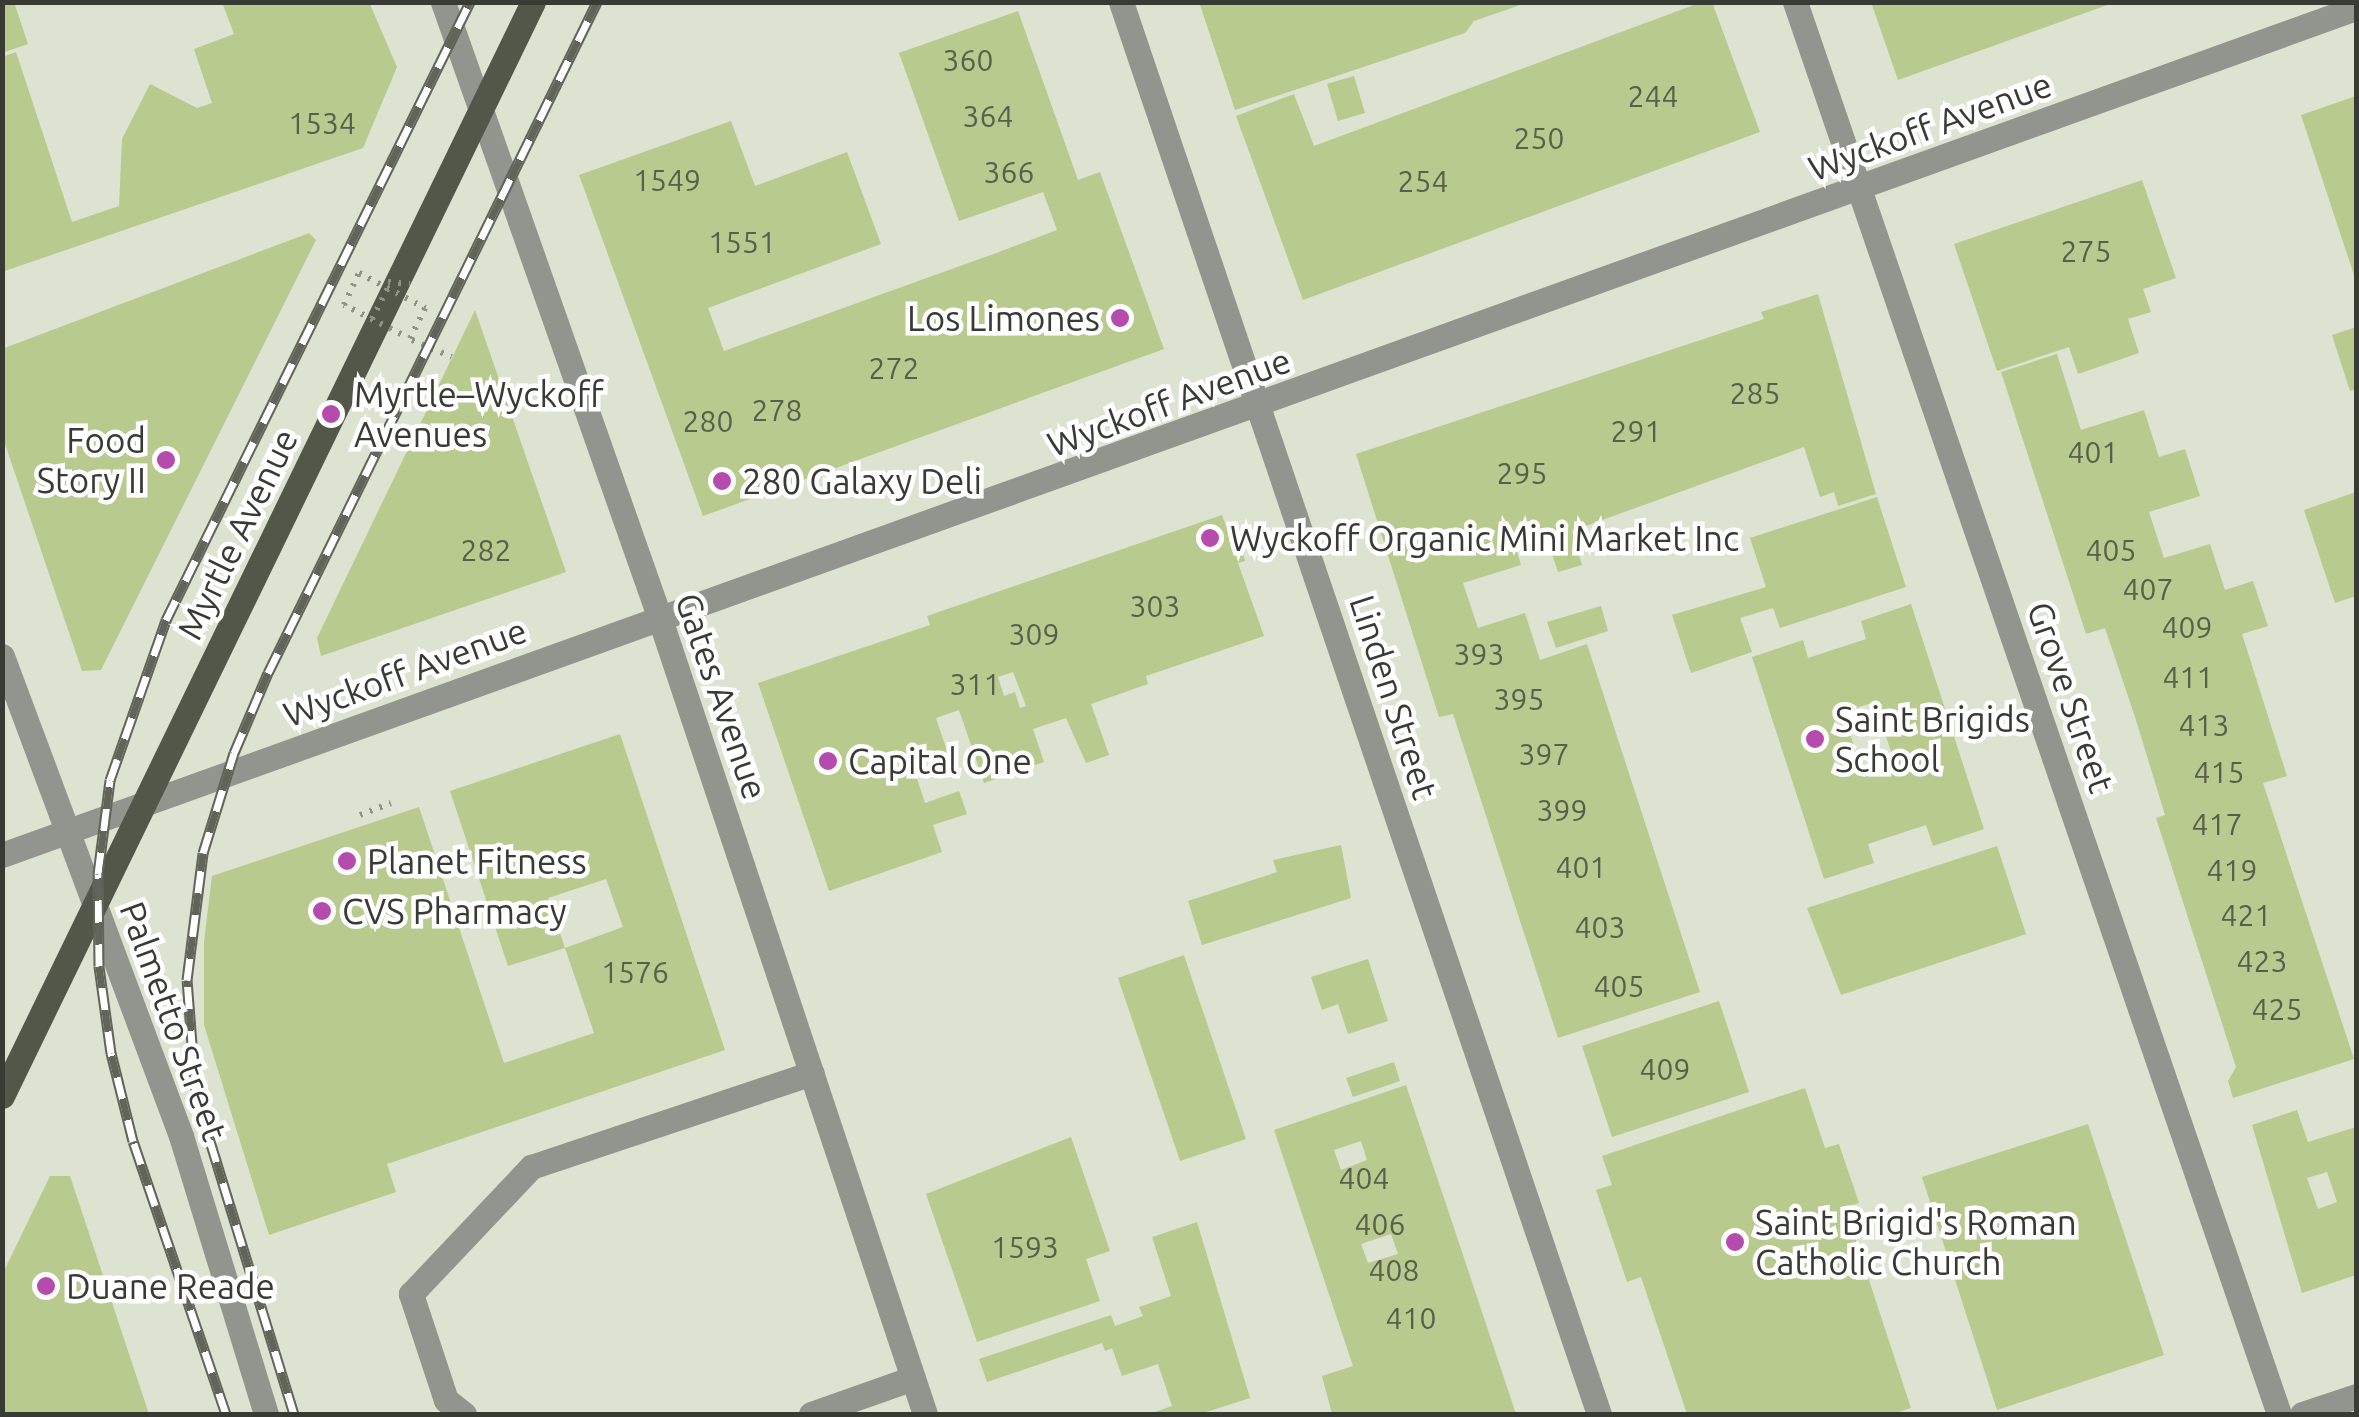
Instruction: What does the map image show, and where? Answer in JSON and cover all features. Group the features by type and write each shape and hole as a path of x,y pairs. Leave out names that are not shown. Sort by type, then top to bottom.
{"main road":[{"name":"Myrtle Avenue","path":"2,1096 533,2"}],"street":[{"name":"Gates Avenue","path":"443,2 660,619 925,1414"},
{"name":"Linden Street","path":"1121,2 1262,406 1600,1414"},
{"name":"Grove Street","path":"1795,2 2279,1414"},
{"name":"Wyckoff Avenue","path":"2,855 1262,406 2356,8"},
{"name":"Palmetto Street","path":"2,656 181,1136 266,1414"},
{"path":"464,1414 446,1400 411,1294 531,1167 812,1073"},
{"path":"811,1414 913,1378"},
{"path":"2302,1414 2356,1396"}],"path":[{"path":"401,334 344,305 360,273 425,308 410,339 452,357"},
{"path":"372,319 389,283 410,284"},
{"path":"360,815 391,803"}],"building":[{"path":"2,2 14,2 28,44 2,53"},
{"path":"222,2 369,2 397,67 363,148 2,272 2,57 16,52 72,222 119,206 122,139 150,84 197,108 212,103 194,49 234,34"},
{"path":"1199,2 1526,3 1474,21 1465,33 1235,110"},
{"path":"1702,2 1712,2 1760,132 1303,300 1236,116 1294,94 1314,146"},
{"path":"1871,2 2113,2 2113,3 1898,80"},
{"path":"1018,11 1078,180 1100,172 1164,349 703,516 579,175 731,121 755,186 847,152 881,244 708,308 724,351 999,252 1057,230 1043,192 959,221 899,53"},
{"path":"1354,76 1365,113 1338,121 1327,84"},
{"path":"2356,96 2356,281 2301,115"},
{"path":"2142,180 2176,278 2143,289 2151,312 2128,319 2139,353 2078,374 2069,347 1997,371 1954,244"},
{"path":"309,233 316,240 101,670 82,671 2,435 2,349"},
{"path":"1818,294 1876,494 1838,506 1834,492 1820,497 1804,447 1572,531 1582,565 1558,572 1547,539 1516,548 1521,565 1463,583 1478,628 1525,613 1540,660 1587,644 1700,992 1558,1038 1453,714 1439,717 1356,454 1764,319 1761,312"},
{"path":"475,310 566,572 321,656 317,638"},
{"path":"2356,327 2356,389 2350,391 2332,335"},
{"path":"2057,354 2081,430 2144,410 2159,457 2185,449 2200,496 2149,512 2164,558 2210,544 2225,590 2253,581 2268,626 2242,634 2287,776 2263,783 2354,1059 2233,1098 2228,1081 2236,1067 2156,818 2165,815 2136,720 2105,628 2086,634 2001,372"},
{"path":"2356,492 2356,596 2335,603 2304,510"},
{"path":"1877,497 1906,587 1780,628 1773,608 1740,618 1752,652 1691,673 1672,615 1766,587 1750,538"},
{"path":"1222,515 1234,548 1241,546 1245,561 1238,563 1264,636 1146,676 1148,684 1091,704 1109,755 1086,763 1066,718 1033,729 1044,762 984,783 959,710 936,718 948,754 911,760 925,803 959,791 967,814 933,825 942,852 829,891 758,683 930,625 927,616","holes":["1013,672 1026,706 1020,708 1015,692 1004,696 998,677"]},
{"name":"Saint Brigids School","path":"1911,604 1984,829 1933,846 1926,825 1868,844 1874,863 1824,879 1752,657 1803,640 1808,658 1866,639 1861,621","holes":["1875,702 1896,767 1864,777 1843,712"]},
{"path":"1601,606 1608,631 1556,648 1547,622"},
{"path":"620,734 725,1050 387,1164 396,1192 269,1235 204,1025 204,942 212,876 419,807 504,1063 594,1033 565,948 508,966 450,791","holes":["606,879 623,927 565,948 548,898"]},
{"path":"1341,845 1351,898 1202,945 1188,901 1277,872 1273,860"},
{"path":"1997,846 2026,934 1841,995 1807,908"},
{"path":"1184,955 1246,1139 1180,1161 1118,978"},
{"path":"1368,959 1388,1021 1348,1034 1338,1004 1322,1010 1311,977"},
{"path":"1719,1001 1749,1092 1612,1137 1582,1046"},
{"path":"1394,1062 1400,1081 1353,1097 1346,1078"},
{"path":"1406,1085 1516,1414 1332,1414 1322,1376 1353,1366 1274,1130","holes":["1361,1141 1367,1160 1341,1170 1334,1150","1391,1234 1398,1254 1368,1263 1361,1244"]},
{"name":"Saint Brigid's Roman Catholic Church","path":"1805,1088 1825,1148 1839,1144 1859,1203 1845,1207 1911,1408 1892,1414 1687,1414 1641,1277 1627,1282 1596,1190 1612,1185 1602,1156"},
{"path":"2297,1110 2308,1142 2356,1127 2356,1275 2302,1293 2252,1125","holes":["2327,1172 2337,1202 2318,1209 2307,1178"]},
{"path":"2088,1124 2164,1355 1997,1410 1922,1177"},
{"path":"1071,1137 1110,1251 1086,1259 1100,1301 977,1342 926,1194"},
{"path":"50,1176 70,1176 149,1414 2,1414 2,1275"},
{"path":"1197,1222 1250,1398 1200,1414 1149,1414 1172,1406 1158,1364 1122,1376 1112,1348 1105,1351 1102,1343 987,1382 979,1359 1111,1315 1115,1326 1143,1316 1139,1307 1171,1296 1152,1237"}],"railway":[{"path":"226,1414 133,1141 111,1053 99,966 98,874 110,780 166,620 470,2"},
{"path":"294,1414 196,1096 187,980 203,853 234,753 268,673 597,2"}],"place":[{"name":"Los Limones","path":"1120,318"},
{"name":"Myrtle–Wyckoff Avenues","path":"331,414"},
{"name":"Food Story II","path":"166,460"},
{"name":"280 Galaxy Deli","path":"722,481"},
{"name":"Wyckoff Organic Mini Market Inc","path":"1210,538"},
{"name":"Saint Brigids School","path":"1815,739"},
{"name":"Capital One","path":"828,761"},
{"name":"Planet Fitness","path":"347,861"},
{"name":"CVS Pharmacy","path":"322,911"},
{"name":"Saint Brigid's Roman Catholic Church","path":"1735,1242"},
{"name":"Duane Reade","path":"46,1286"}]}
